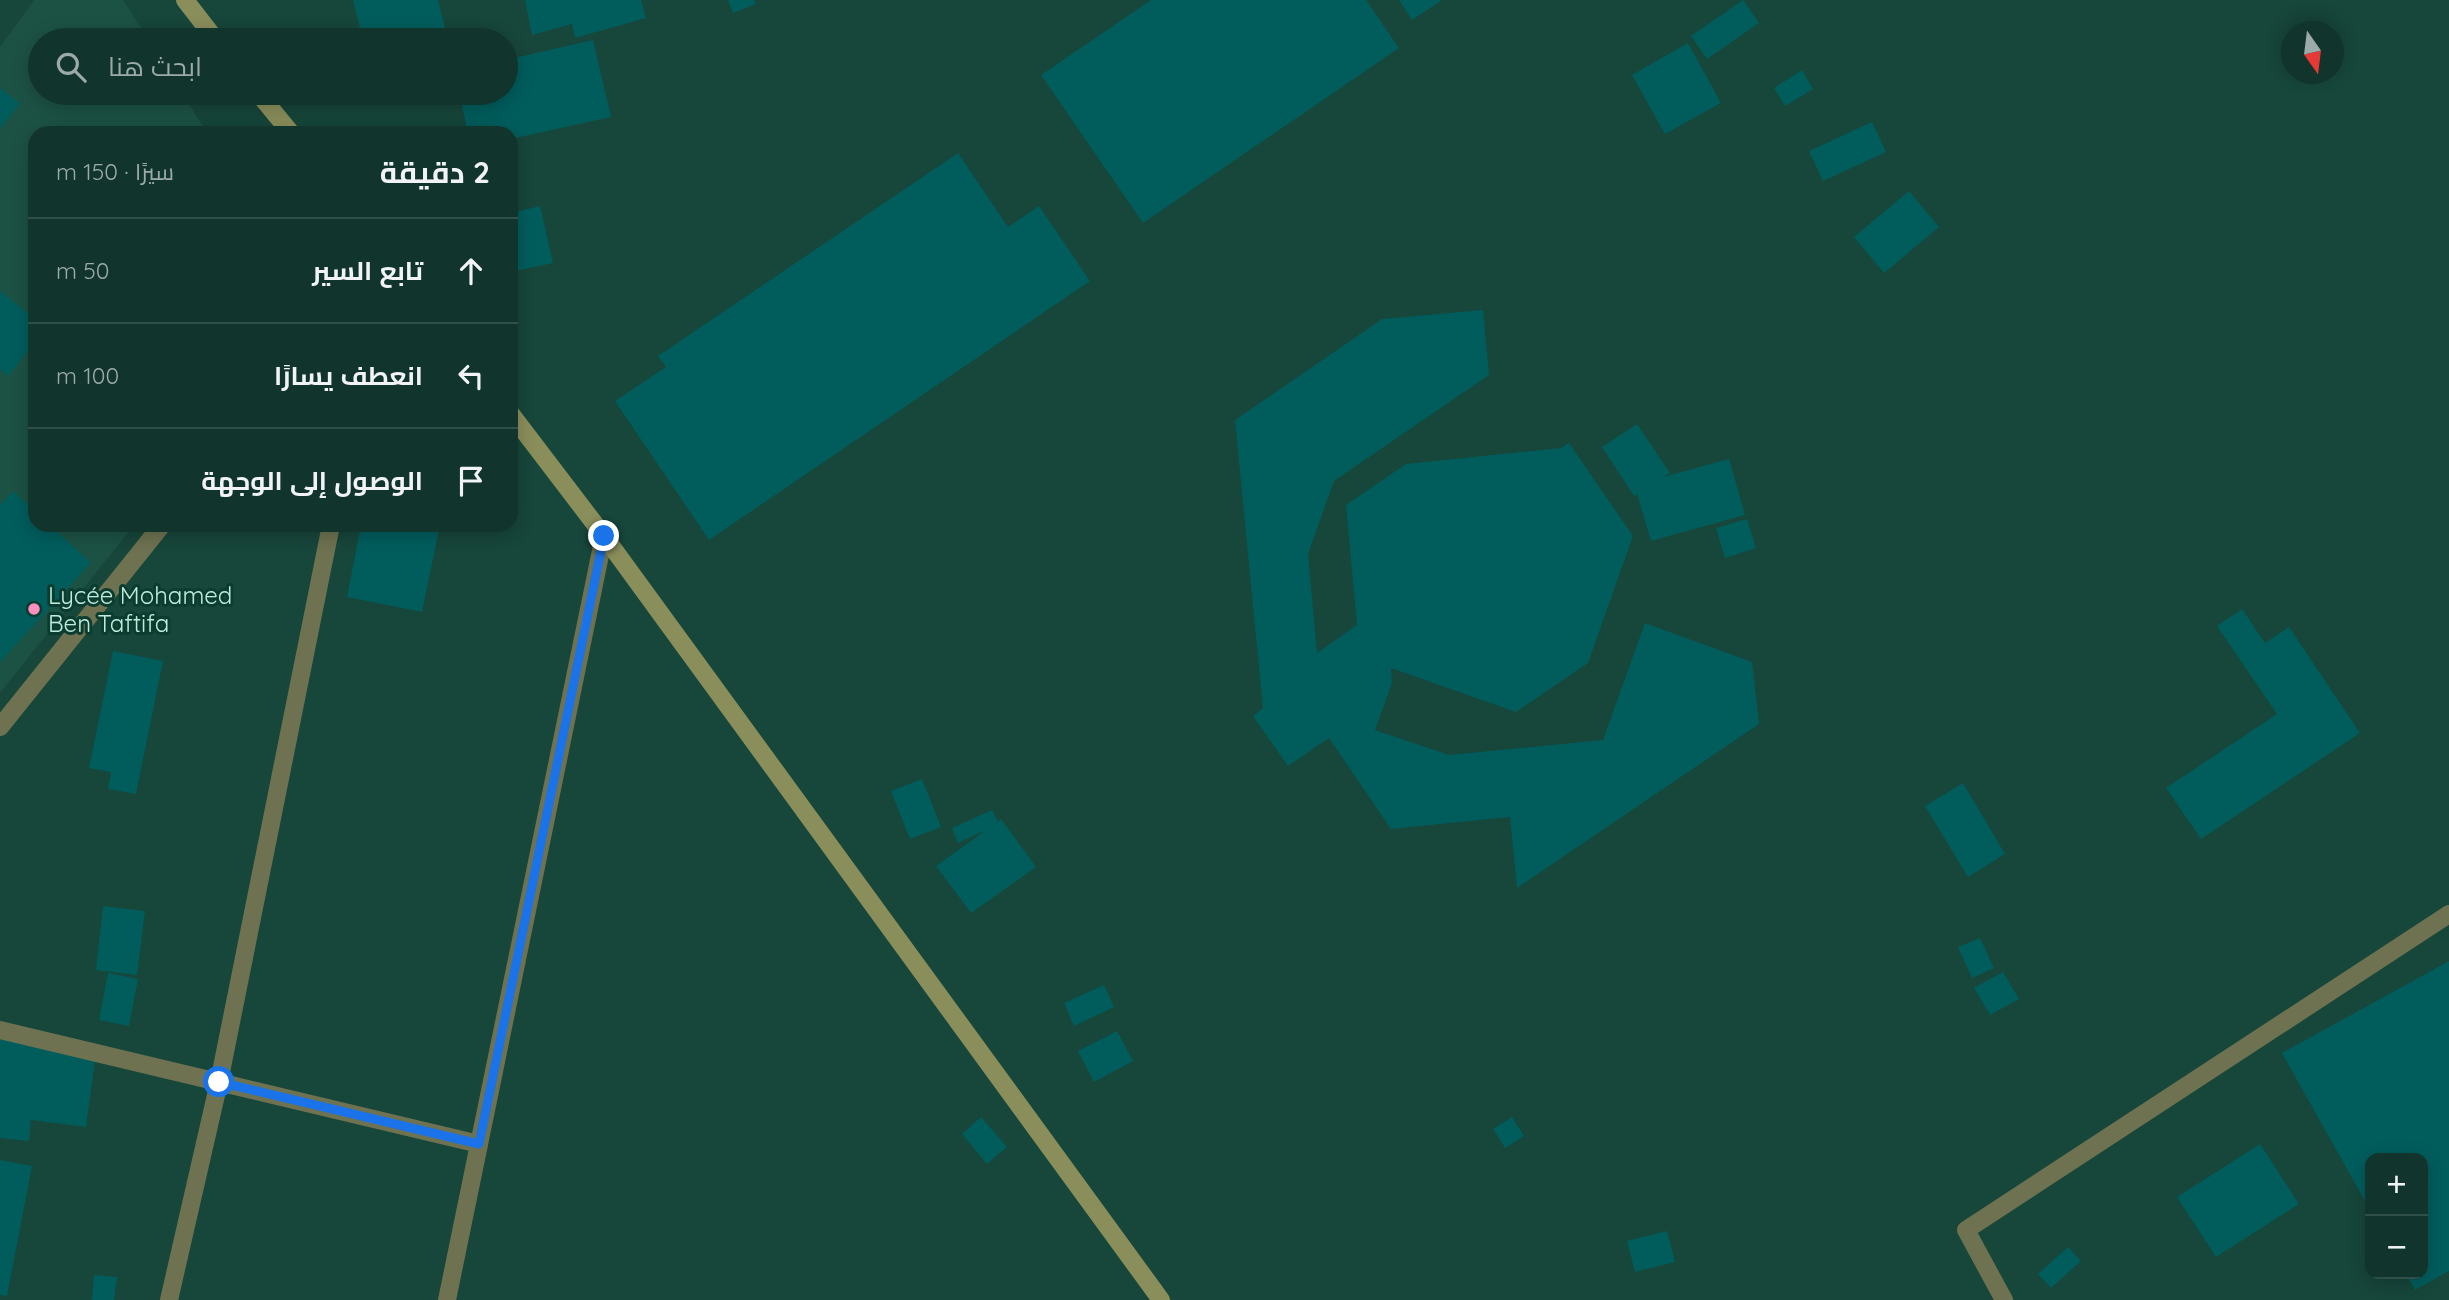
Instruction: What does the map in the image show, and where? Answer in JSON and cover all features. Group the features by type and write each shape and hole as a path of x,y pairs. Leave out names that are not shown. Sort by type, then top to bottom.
{"street":[{"path":"185,0 207,28"},
{"path":"268,105 285,126"},
{"path":"518,423 604,536 1161,1300"},
{"path":"0,727 156,532"},
{"path":"169,1300 219,1082 330,532"},
{"path":"447,1300 604,536"},
{"path":"2004,1300 1966,1230 2449,914"},
{"path":"0,1030 479,1144"}],"shaded area":[{"path":"34,0 123,0 141,28 28,28 28,105 190,105 203,126 28,126 28,532 128,532 0,693 0,47"}],"building":[{"path":"353,0 438,0 445,28 360,28"},
{"path":"525,0 641,0 646,18 575,38 572,24 532,35"},
{"path":"728,0 754,0 756,4 733,13"},
{"path":"1151,0 1366,0 1399,48 1143,223 1041,75"},
{"path":"1399,0 1442,0 1412,20"},
{"path":"1743,0 1759,23 1707,59 1691,36"},
{"path":"593,40 611,117 518,137 518,126 466,126 462,105 518,105 518,57"},
{"path":"1688,43 1721,103 1665,134 1632,75"},
{"path":"1802,70 1813,89 1785,106 1774,88"},
{"path":"0,88 20,104 0,128"},
{"path":"1872,122 1886,152 1823,181 1809,151"},
{"path":"958,153 1008,227 1039,206 1090,281 709,540 615,401 666,367 658,356"},
{"path":"1909,191 1939,227 1884,273 1854,237"},
{"path":"540,206 553,263 518,270 518,211"},
{"path":"0,291 28,313 28,351 8,376 0,369"},
{"path":"1483,310 1489,375 1334,481 1308,554 1317,653 1357,625 1346,505 1406,464 1561,448 1569,443 1633,536 1588,663 1516,712 1391,668 1392,683 1375,730 1449,755 1603,740 1645,623 1752,662 1759,724 1517,888 1510,817 1391,829 1329,738 1288,766 1253,716 1263,708 1235,420 1382,319"},
{"path":"1637,424 1670,473 1663,477 1729,459 1745,515 1651,541 1637,494 1634,496 1602,447"},
{"path":"13,491 28,505 28,532 58,532 91,563 0,662 0,505"},
{"path":"1747,519 1756,548 1725,558 1716,528"},
{"path":"360,532 439,532 422,612 347,597"},
{"path":"2242,609 2265,643 2289,627 2360,733 2201,839 2166,788 2277,714 2217,626"},
{"path":"113,651 163,661 136,794 108,789 111,772 89,768"},
{"path":"922,779 941,827 910,839 891,791"},
{"path":"1963,783 2005,854 1968,877 1925,806"},
{"path":"992,810 998,822 1001,819 1036,867 971,913 936,866 986,830 958,843 952,828"},
{"path":"103,906 145,911 137,975 96,970"},
{"path":"1980,938 1994,968 1972,978 1958,947"},
{"path":"2449,961 2449,1271 2415,1290 2409,1279 2428,1279 2428,1153 2365,1153 2365,1201 2282,1053"},
{"path":"2003,972 2019,999 1990,1015 1974,988"},
{"path":"108,973 138,979 129,1026 99,1020"},
{"path":"1104,985 1114,1007 1074,1026 1064,1003"},
{"path":"1117,1031 1133,1061 1094,1082 1078,1051"},
{"path":"0,1033 97,1045 86,1127 31,1120 29,1141 0,1138"},
{"path":"981,1117 1007,1147 987,1164 962,1134"},
{"path":"1512,1117 1524,1136 1505,1148 1493,1129"},
{"path":"2260,1144 2299,1204 2216,1257 2177,1197"},
{"path":"0,1160 32,1166 7,1296 0,1295"},
{"path":"1667,1231 1675,1262 1635,1272 1627,1241"},
{"path":"2068,1247 2081,1261 2051,1288 2038,1274"},
{"path":"94,1275 117,1277 114,1300 92,1300"}],"place":[{"name":"Lycée Mohamed Ben Taftifa","path":"34,609"}],"route":[{"path":"219,1082 479,1144 604,536"}]}
